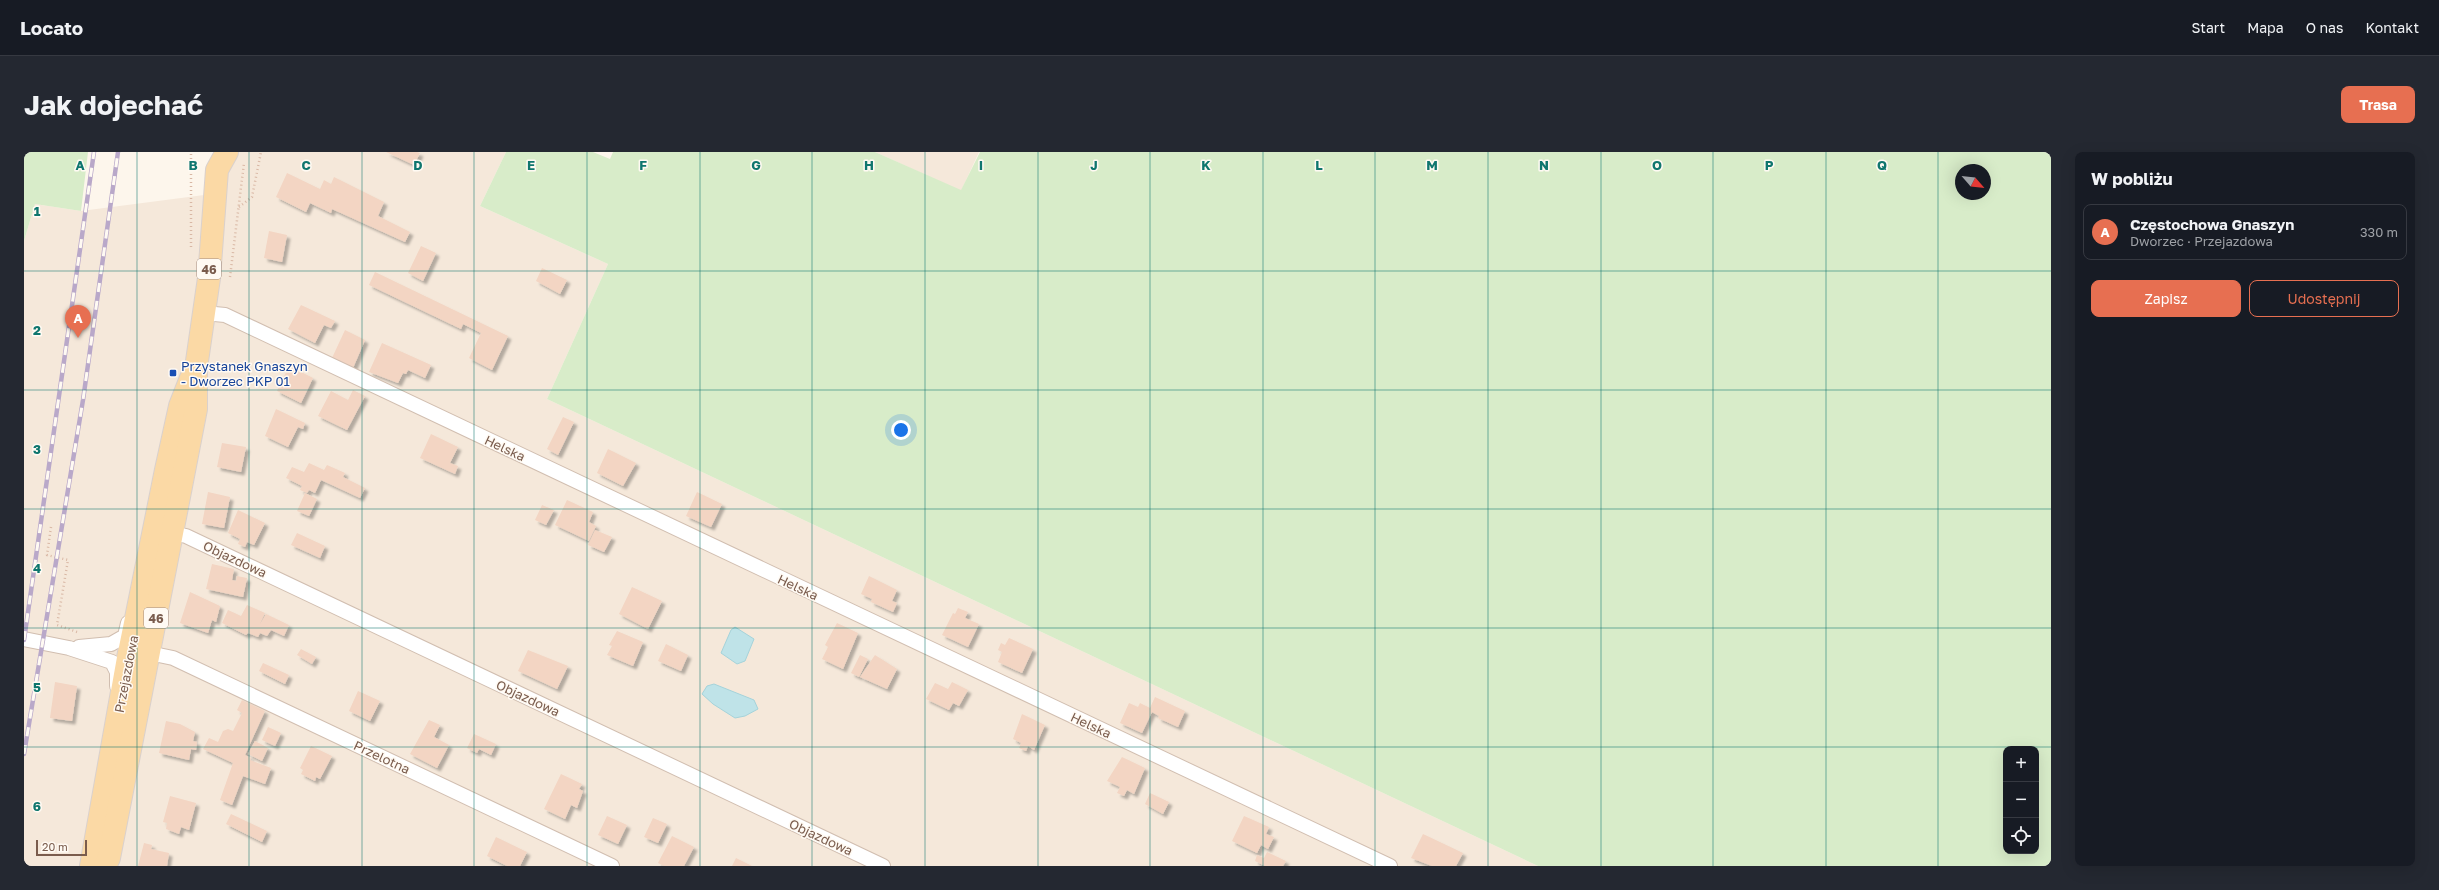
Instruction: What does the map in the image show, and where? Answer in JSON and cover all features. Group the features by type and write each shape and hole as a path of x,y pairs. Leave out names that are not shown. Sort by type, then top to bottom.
{"main road":[{"name":"Przejazdowa","path":"105,866 109,858 196,409 196,368 224,159"},
{"name":"Przejazdowa","path":"91,866 98,822 166,470 180,406 196,368"}],"street":[{"name":"Helska","path":"204,313 225,315 1390,866"},
{"path":"69,648 111,644 125,636 142,560 156,481 166,470"},
{"name":"Objazdowa","path":"172,533 186,536 883,866"},
{"path":"24,639 69,648 112,662 117,672 117,684 94,803 98,822"},
{"name":"Przelotna","path":"149,653 173,658 612,866"}],"path":[{"path":"224,159 239,207 252,197 261,152"},
{"path":"52,527 47,555 68,560 57,626 78,632"}],"shaded area":[{"path":"215,152 506,152 480,206 608,264 547,399 1538,866 24,866 24,241 35,204 81,211 204,195"},
{"path":"875,152 979,152 961,191"}],"green space":[{"path":"24,152 88,152 81,211 35,204 24,241"},
{"path":"506,152 593,152 610,159 613,152 875,152 961,190 980,152 2051,152 2051,866 1538,866 547,399 608,264 480,206"}],"water":[{"path":"735,627 754,639 745,661 737,664 721,653 731,630"},
{"path":"714,684 754,700 758,709 745,716 735,718 713,704 702,694 707,686"}],"building":[{"path":"386,152 417,152 420,153 414,165"},
{"path":"287,173 320,189 324,180 331,184 334,177 384,202 378,216 410,232 405,242 332,209 331,213 310,203 306,212 276,197"},
{"path":"269,231 287,235 282,262 264,258"},
{"path":"421,246 436,253 423,281 408,273"},
{"path":"542,268 567,280 560,294 536,281"},
{"path":"375,272 508,336 492,370 469,358 481,333 463,324 461,329 369,285"},
{"path":"301,305 335,321 331,328 324,325 315,343 288,329"},
{"path":"345,330 365,340 353,368 332,358"},
{"path":"382,343 431,365 425,378 408,370 406,374 403,373 398,383 369,372"},
{"path":"289,366 313,378 301,403 277,391"},
{"path":"353,390 365,396 347,430 318,416 331,391 348,400"},
{"path":"276,409 305,423 303,429 298,427 288,447 265,436"},
{"path":"563,417 574,422 558,455 547,449"},
{"path":"431,434 458,447 450,463 458,466 455,474 420,458"},
{"path":"222,443 246,447 241,472 217,467"},
{"path":"608,449 636,463 623,486 597,473"},
{"path":"309,463 324,470 327,465 345,473 343,477 365,488 360,498 321,480 315,493 309,490 307,493 300,490 302,486 286,478 292,467 304,472"},
{"path":"208,492 230,497 224,528 202,524"},
{"path":"697,492 722,504 711,527 686,516"},
{"path":"305,493 317,499 309,516 297,511"},
{"path":"567,500 593,512 589,522 596,526 589,541 555,525"},
{"path":"542,505 554,510 546,525 535,520"},
{"path":"238,510 265,523 254,545 247,542 245,547 238,544 240,539 228,533"},
{"path":"595,530 612,537 604,552 588,545"},
{"path":"297,533 325,546 320,558 291,545"},
{"path":"212,564 234,569 232,580 236,581 237,576 247,578 243,597 206,589"},
{"path":"869,576 897,590 892,601 897,603 893,612 871,602 872,599 861,594"},
{"path":"632,587 662,601 648,629 619,614"},
{"path":"190,592 220,606 216,622 212,620 208,633 180,623"},
{"path":"247,605 265,613 260,624 266,614 289,625 284,636 271,630 267,636 260,633 258,637 248,633 246,635 222,623 228,610 241,616"},
{"path":"958,608 968,612 965,618 979,624 968,647 942,635 953,613 955,614"},
{"path":"837,623 858,633 843,669 822,659 828,647 825,645"},
{"path":"617,631 643,642 633,666 607,655 612,646 609,645"},
{"path":"1009,638 1033,649 1022,673 998,662 1002,652 998,650 1001,643 1005,645"},
{"path":"666,644 688,655 681,671 658,661"},
{"path":"301,649 316,657 312,664 297,655"},
{"path":"528,650 568,666 557,689 518,671"},
{"path":"860,655 868,659 859,677 851,673"},
{"path":"875,655 897,669 887,689 860,677"},
{"path":"263,663 289,675 285,684 259,671"},
{"path":"55,682 77,686 72,721 50,718"},
{"path":"952,682 968,690 959,706 953,703 949,710 926,699 935,683 948,689"},
{"path":"358,691 380,701 370,721 349,711"},
{"path":"1155,697 1185,711 1178,727 1158,718 1159,716 1152,712 1142,733 1120,723 1129,703 1138,707 1140,703 1150,708"},
{"path":"242,700 265,711 245,755 251,758 250,760 271,768 265,784 243,776 232,805 220,800 233,763 203,749 209,738 218,742 223,731 228,729 233,731 242,713 237,710"},
{"path":"1022,714 1045,725 1034,750 1028,746 1026,751 1019,748 1021,743 1013,739"},
{"path":"429,720 440,725 434,737 449,745 437,768 410,754"},
{"path":"166,721 180,724 195,732 193,741 197,742 196,750 191,749 189,760 159,753"},
{"path":"268,727 281,733 275,746 262,740"},
{"path":"474,734 496,744 491,755 479,749 477,753 467,748"},
{"path":"255,741 268,748 262,761 248,754"},
{"path":"311,746 332,756 320,779 316,777 315,781 301,774 303,770 300,768"},
{"path":"1122,757 1145,768 1134,794 1127,790 1124,796 1117,793 1120,787 1107,781"},
{"path":"561,774 582,784 579,789 583,791 577,808 571,805 565,819 544,809"},
{"path":"1150,793 1169,802 1163,814 1145,804"},
{"path":"170,796 196,803 189,830 181,827 179,834 166,829 167,823 163,822"},
{"path":"231,814 267,831 262,842 226,824"},
{"path":"607,816 627,825 618,844 598,835"},
{"path":"1244,816 1269,827 1266,834 1274,837 1268,849 1261,845 1257,853 1232,841"},
{"path":"653,818 667,824 658,843 644,837"},
{"path":"1423,834 1463,853 1456,866 1432,866 1411,858"},
{"path":"672,836 694,847 684,866 664,866 658,863"},
{"path":"496,837 527,852 520,866 507,866 487,856"},
{"path":"144,843 152,845 151,849 169,853 167,866 138,866"},
{"path":"1267,852 1286,861 1283,866 1265,866 1255,861 1257,855 1264,858"},
{"path":"736,858 752,866 732,866"}],"railway":[{"path":"24,640 94,152"},
{"path":"24,754 83,400 118,152"}],"place":[{"name":"Częstochowa Gnaszyn","path":"78,338"},
{"name":"Przystanek Gnaszyn - Dworzec PKP 01","path":"173,373"}]}
